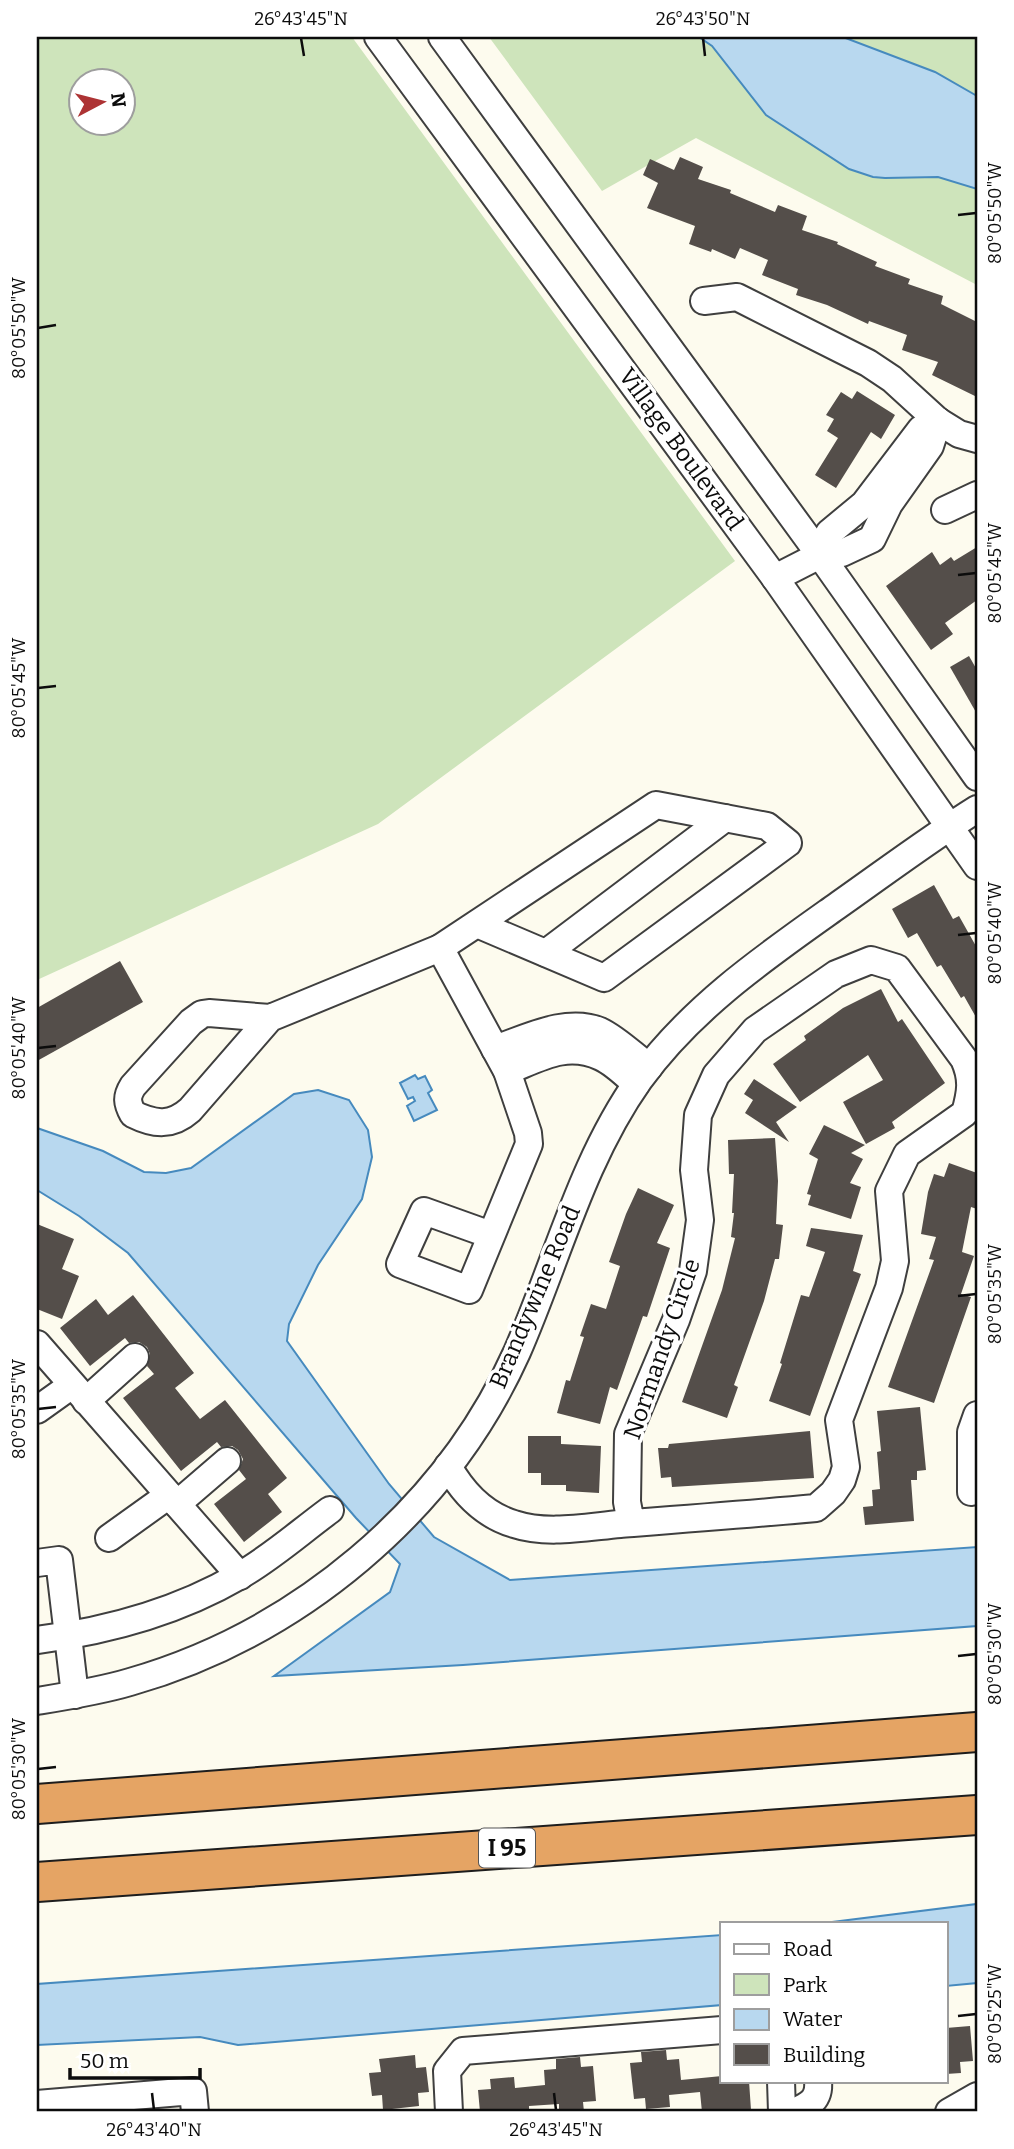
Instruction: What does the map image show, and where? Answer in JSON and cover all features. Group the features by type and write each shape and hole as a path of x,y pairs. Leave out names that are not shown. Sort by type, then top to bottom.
{"highway":[{"path":"37,1804 977,1732"},
{"name":"I 95","path":"37,1882 977,1815"}],"street":[{"name":"Village Boulevard","path":"378,37 775,578 977,866"},
{"name":"Village Boulevard","path":"442,37 820,555 977,777"},
{"path":"704,301 737,298 868,363 892,379 938,421 959,434 977,439"},
{"path":"775,578 820,555 829,533 864,504 921,429 938,421"},
{"path":"945,510 977,495"},
{"path":"270,1018 202,1014 191,1022 133,1086 127,1101 133,1114 163,1123 179,1120 270,1018 440,948 477,923 656,805 767,826 788,843 604,978 477,923"},
{"name":"Brandywine Road","path":"37,1701 130,1682 223,1648 267,1625 309,1598 378,1544 448,1466 486,1410 516,1355 585,1176 600,1145 643,1075 689,1021 754,965 977,809"},
{"path":"546,953 725,818"},
{"path":"440,948 501,1060 528,1133 529,1144 491,1236"},
{"name":"Normandy Circle","path":"448,1466 470,1498 491,1514 515,1525 548,1529 631,1523 816,1508 834,1493 846,1467 839,1420 889,1288 895,1261 888,1191 907,1154 965,1113 972,1088 971,1073 964,1059 897,968 871,960 836,974 755,1030 716,1075 698,1115 694,1170 700,1220 693,1271 676,1320 628,1434 627,1502 631,1523"},
{"path":"501,1060 566,1027 584,1027 602,1032 643,1075"},
{"path":"37,1344 240,1576"},
{"path":"37,1410 79,1393 135,1357"},
{"path":"977,1415 971,1432 971,1492 977,1492"},
{"path":"109,1538 173,1499 227,1461"},
{"path":"37,1640 114,1627 171,1608 240,1576 330,1510"},
{"path":"37,1563 59,1560 75,1695"},
{"path":"449,2112 447,2071 463,2051 720,2030"},
{"path":"781,2082 782,2112"},
{"path":"793,2112 813,2103 819,2091 818,2082"},
{"path":"37,2104 192,2091 195,2112"},
{"path":"948,2112 977,2096"}],"green space":[{"path":"37,37 352,37 735,561 378,824 37,980"},
{"path":"489,37 977,37 977,285 696,138 602,191"}],"water":[{"path":"699,37 843,37 935,72 977,96 977,189 938,177 873,177 849,169 766,115 712,46"},
{"path":"415,1075 418,1079 425,1076 432,1090 428,1093 437,1110 414,1121 407,1106 415,1101 413,1097 408,1099 400,1083"},
{"path":"318,1090 349,1100 368,1130 372,1157 362,1199 318,1265 289,1324 287,1341 389,1484 434,1537 510,1580 977,1547 977,1626 463,1665 274,1676 390,1592 400,1564 356,1518 128,1253 79,1216 37,1190 37,1128 103,1151 144,1172 166,1173 191,1168 294,1094"},
{"path":"977,1904 977,1983 948,1986 948,1922 832,1922"},
{"path":"720,1935 720,2005 238,2045 200,2037 37,2045 37,1984"}],"building":[{"path":"680,157 703,167 698,179 731,190 730,193 775,212 778,205 807,216 802,230 838,242 837,244 877,262 875,266 910,279 908,284 943,296 941,304 977,322 977,397 932,375 938,362 902,350 907,335 869,321 868,324 827,305 796,295 798,289 762,275 768,260 740,248 735,259 712,249 711,252 689,244 695,226 647,208 658,183 643,175 650,159 674,170"},
{"path":"857,391 895,415 881,439 871,432 836,488 815,475 838,438 827,431 834,419 826,415 841,392 852,399"},
{"path":"977,547 977,600 945,623 953,634 931,650 886,586 932,552 940,565 951,557 954,561"},
{"path":"969,656 977,670 977,714 950,667"},
{"path":"934,885 953,919 959,916 977,948 977,1019 941,965 937,967 917,933 908,938 892,909"},
{"path":"120,961 143,1002 37,1061 37,1008"},
{"path":"881,989 898,1022 902,1019 945,1083 892,1122 895,1128 866,1144 843,1102 883,1080 868,1055 800,1102 773,1064 806,1040 804,1036 843,1008"},
{"path":"754,1079 797,1107 776,1122 789,1142 745,1113 753,1100 744,1094"},
{"path":"824,1125 865,1145 851,1153 863,1159 850,1183 861,1187 851,1219 808,1205 811,1195 807,1194 818,1159 809,1154"},
{"path":"775,1138 778,1181 776,1224 783,1225 779,1259 775,1259 764,1301 734,1385 738,1387 727,1418 682,1402 722,1290 735,1238 731,1237 734,1174 729,1174 728,1140"},
{"path":"949,1163 977,1173 977,1209 971,1207 962,1252 974,1256 961,1294 971,1297 934,1403 888,1387 934,1260 929,1259 936,1237 921,1234 928,1192 934,1174 944,1177"},
{"path":"638,1188 674,1205 657,1243 670,1248 647,1317 643,1316 617,1390 610,1387 600,1424 557,1413 566,1380 570,1381 584,1337 580,1336 591,1304 606,1309 620,1266 609,1262"},
{"path":"37,1224 74,1239 62,1269 79,1276 62,1319 37,1309"},
{"path":"811,1228 863,1235 853,1271 861,1274 810,1416 769,1401 801,1295 809,1297 825,1252 806,1246"},
{"path":"133,1295 194,1373 175,1388 200,1419 225,1400 287,1478 268,1494 282,1512 244,1542 214,1504 246,1479 239,1470 243,1459 238,1450 232,1446 221,1447 217,1442 181,1471 123,1398 154,1374 147,1366 150,1354 147,1347 139,1342 129,1343 125,1338 90,1366 60,1328 96,1299 108,1315"},
{"path":"920,1407 926,1470 917,1471 917,1480 911,1480 914,1521 865,1525 863,1507 873,1506 872,1490 880,1489 877,1452 881,1451 877,1411"},
{"path":"810,1431 814,1478 672,1487 671,1477 661,1478 658,1448 668,1448 669,1444"},
{"path":"528,1436 561,1436 561,1444 601,1446 599,1493 566,1491 566,1485 541,1485 541,1473 528,1473"},
{"path":"970,2026 973,2061 960,2062 961,2073 948,2074 948,2028"},
{"path":"666,2050 667,2060 679,2059 681,2080 720,2076 720,2082 749,2082 751,2110 702,2112 700,2092 669,2095 670,2107 646,2109 645,2098 634,2099 630,2063 642,2062 641,2052"},
{"path":"415,2055 416,2068 426,2067 429,2092 418,2093 419,2106 383,2110 382,2095 372,2096 369,2073 381,2072 379,2059"},
{"path":"580,2057 581,2067 593,2066 596,2101 583,2102 584,2112 559,2112 559,2104 529,2106 529,2112 480,2112 478,2090 491,2089 490,2079 514,2077 515,2088 545,2085 544,2070 556,2069 556,2059"}]}
